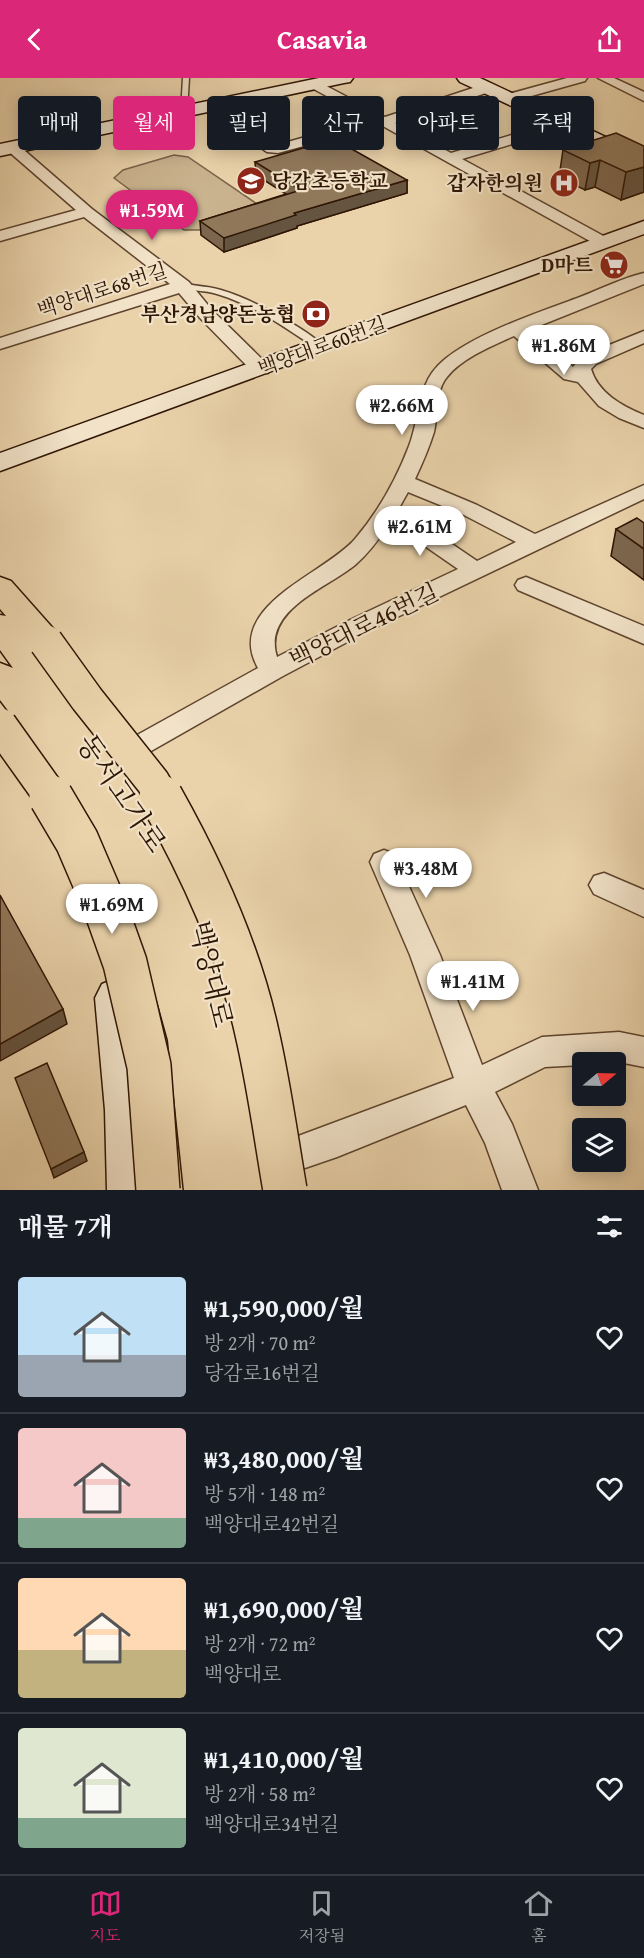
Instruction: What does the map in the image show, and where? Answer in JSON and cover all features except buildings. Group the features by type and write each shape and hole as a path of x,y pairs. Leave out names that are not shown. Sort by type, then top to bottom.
{"highway":[{"path":"0,588 46,642 87,699 153,782 193,854 240,970 258,1032 261,1185"},
{"name":"동서고가로","path":"0,626 124,790 170,866 203,961 261,1185"},
{"path":"1,705 77,841 104,904 121,954 149,1066 158,1190"},
{"name":"동서고가로","path":"1,705 63,756 98,810 137,881 165,954 190,1040 208,1190"}],"main road":[{"path":"195,109 344,78"},
{"path":"466,78 510,98"},
{"path":"6,148 113,126"},
{"path":"594,138 644,162"},
{"name":"백양대로60번길","path":"0,463 320,348 644,227"},
{"name":"백양대로","path":"0,601 68,694 121,756 165,825 180,859 206,936 261,1185"},
{"path":"1,705 91,891 116,980 128,1110 130,1190"},
{"name":"백양대로","path":"1,705 70,778 108,842 164,996 181,1085 191,1190"}],"street":[{"path":"510,98 581,78"},
{"path":"604,78 644,97"},
{"path":"315,84 337,96"},
{"path":"384,120 443,104 487,88"},
{"path":"384,122 603,242"},
{"path":"450,158 511,140"},
{"path":"6,148 183,286 206,314 261,369"},
{"path":"0,236 87,212"},
{"path":"274,670 267,662 262,649 265,631 274,613 291,597 353,555 369,538 416,453 439,374 466,354 517,329 644,278"},
{"name":"백양대로68번길","path":"0,344 183,286"},
{"path":"517,329 571,375 583,376"},
{"path":"644,336 589,360 582,368 583,376 607,402 625,415 644,422"},
{"path":"402,482 432,492 507,527 534,543"},
{"name":"백양대로46번길","path":"121,756 274,670 360,625 644,491"},
{"path":"386,509 476,571"},
{"path":"526,585 644,636"},
{"path":"384,862 424,955 474,1086 500,1136 520,1190"},
{"path":"603,885 644,904"},
{"path":"261,1185 337,1140 474,1086 542,1052 619,1047 644,1052"}],"lane":[{"path":"185,96 186,78"},
{"path":"183,286 208,289 241,300 320,348"}],"shaded area":[{"path":"174,155 188,157 260,206 203,230 184,230 114,178 123,170"}],"place":[{"name":"당감초등학교","path":"251,181"},
{"name":"갑자한의원","path":"564,183"},
{"name":"D마트","path":"614,265"},
{"name":"부산경남양돈농협","path":"316,314"}]}
